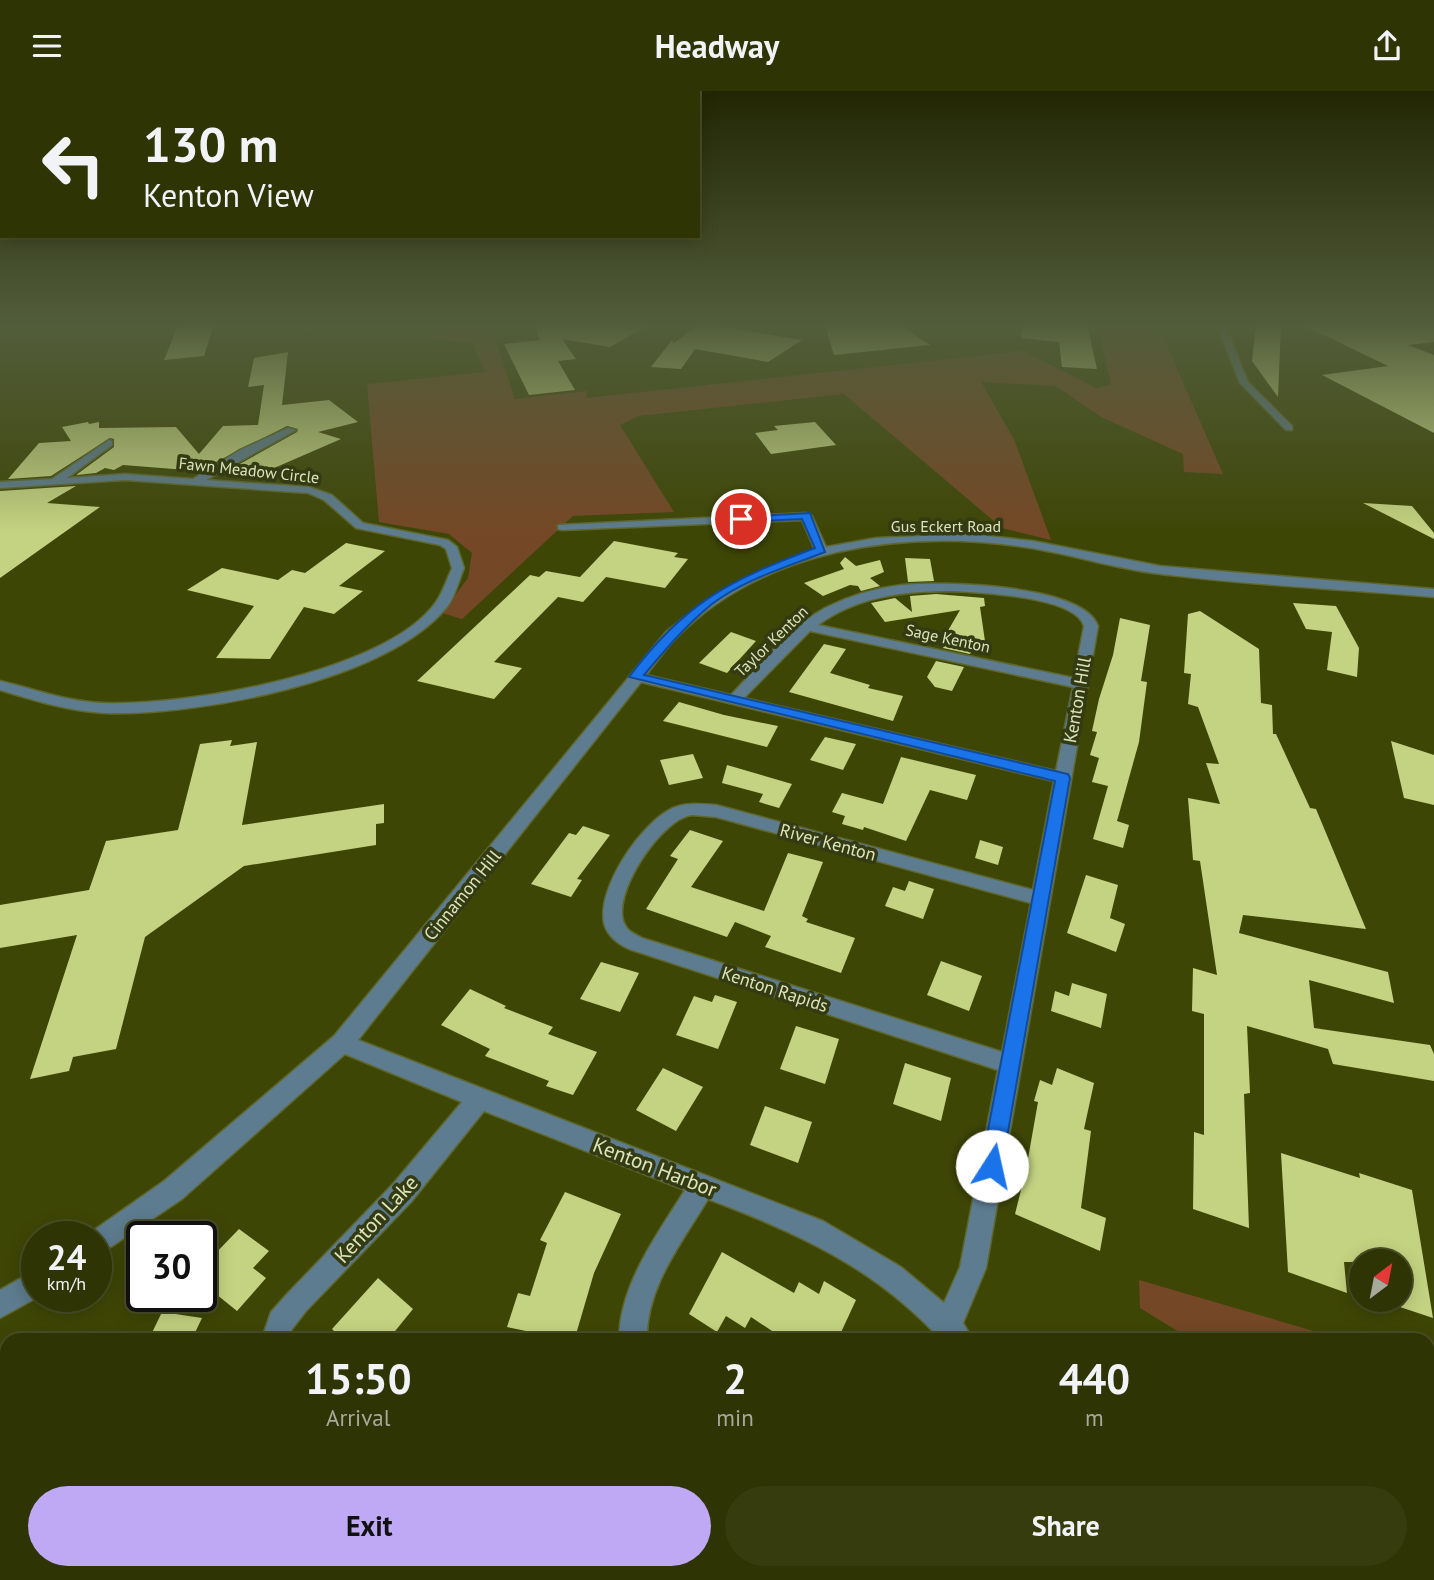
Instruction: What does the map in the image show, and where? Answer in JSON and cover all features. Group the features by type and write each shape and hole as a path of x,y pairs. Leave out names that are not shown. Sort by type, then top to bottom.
{"street":[{"path":"1255,394 1289,428"},
{"path":"195,481 244,452 291,430"},
{"path":"55,481 109,443"},
{"name":"Fawn Meadow Circle","path":"0,485 125,477 319,492 335,500 349,519 360,526 444,542 455,555 456,576 435,612 386,647 330,672 269,689 189,703 105,708 56,701 0,685"},
{"path":"562,527 806,516 821,550"},
{"name":"Gus Eckert Road","path":"821,550 926,538 989,539 1044,546 1159,570 1434,593"},
{"name":"Cinnamon Hill","path":"112,1233 173,1190 342,1043 671,635 709,601 754,575 821,550"},
{"name":"Taylor Kenton","path":"734,700 808,627 832,610 860,599 914,589 980,588 1043,598 1080,610"},
{"name":"Kenton Hill","path":"955,1333 973,1268 1091,626 1088,617 1080,610"},
{"name":"Sage Kenton","path":"808,627 1080,684"},
{"path":"636,677 1063,778"},
{"name":"River Kenton","path":"634,859 650,834 665,820 681,811 696,809 1041,899"},
{"name":"Kenton Rapids","path":"634,859 615,893 611,909 614,925 621,935 636,944 1010,1064"},
{"name":"Kenton Harbor","path":"342,1043 702,1186 796,1219 894,1276 955,1333"},
{"name":"Kenton Lake","path":"278,1333 281,1322 297,1302 402,1193 480,1098"},
{"path":"632,1333 637,1300 702,1186"},
{"path":"0,1305 21,1292"}],"shaded area":[{"path":"368,394 514,394 515,399 556,394 587,394 586,398 619,394 839,394 638,416 620,425 674,512 573,516 462,619 442,613 468,578 472,553 449,534 379,522"},
{"path":"845,394 988,394 1014,439 1051,540 1002,528"},
{"path":"1068,394 1188,394 1223,474 1184,472 1183,454 1101,417"},
{"path":"1139,1280 1321,1333 1181,1333 1140,1308"}],"building":[{"path":"263,394 283,394 282,405 329,400 358,422 318,432 341,439 251,478 229,470 298,429 287,426 212,464 201,460 187,470 123,465 114,470 105,468 96,473 76,475 114,447 114,439 110,438 51,476 8,479 39,443 71,441 62,427 99,422 99,428 176,427 199,454 223,426 258,425"},
{"path":"1360,394 1434,394 1434,433"},
{"path":"815,422 836,445 771,454 755,433 778,430 774,426"},
{"path":"76,486 47,503 100,507 0,578 0,491"},
{"path":"1363,503 1412,506 1434,533 1434,539"},
{"path":"614,541 678,553 674,557 688,559 665,588 606,577 583,602 558,597 494,662 522,668 494,699 417,681 530,575 539,577 546,571 580,577"},
{"path":"346,543 385,551 339,586 363,591 334,614 304,607 270,659 216,658 254,606 187,590 222,568 278,580 292,570 305,573"},
{"path":"845,557 856,566 880,560 884,572 870,578 880,586 861,591 858,586 850,585 823,596 804,583 844,569 840,563"},
{"path":"905,558 930,559 934,581 908,582"},
{"path":"936,594 984,598 985,606 980,607 986,648 975,645 970,654 943,648 946,642 942,641 960,610 885,622 871,603 895,598 912,612 910,596"},
{"path":"1293,603 1336,606 1359,648 1357,677 1327,670 1332,632 1306,629"},
{"path":"1200,611 1259,649 1261,703 1272,705 1273,734 1276,734 1310,808 1316,809 1366,929 1243,915 1239,933 1388,972 1394,1003 1309,980 1314,1028 1430,1045 1434,1054 1434,1081 1333,1064 1328,1049 1247,1026 1250,1093 1244,1094 1249,1228 1193,1209 1194,1132 1204,1135 1204,1014 1192,1011 1193,968 1217,975 1200,861 1193,860 1188,798 1220,804 1206,763 1219,764 1198,707 1188,704 1191,674 1184,673 1188,614"},
{"path":"1120,618 1150,625 1141,681 1147,682 1139,742 1117,821 1129,825 1123,848 1093,839 1108,786 1092,782 1099,758 1090,755 1097,732 1092,731 1099,699 1113,655"},
{"path":"731,632 756,641 727,673 699,663"},
{"path":"824,644 846,649 830,673 870,685 868,688 903,696 893,721 789,692"},
{"path":"936,661 964,667 952,691 935,687 927,677"},
{"path":"679,702 778,726 767,747 663,721"},
{"path":"825,737 856,744 843,770 810,760"},
{"path":"232,740 230,746 257,742 242,825 384,804 384,823 376,824 376,845 244,866 145,937 116,1049 73,1057 69,1071 30,1079 77,935 0,948 0,905 89,890 106,841 178,830 200,744"},
{"path":"1391,741 1434,755 1434,805 1404,798"},
{"path":"693,754 703,778 669,785 660,760"},
{"path":"901,757 976,775 967,800 930,790 906,841 864,827 863,830 842,824 845,816 832,812 842,793 883,804"},
{"path":"727,765 792,784 779,808 759,802 763,794 722,783"},
{"path":"583,826 610,835 577,879 582,880 571,897 531,884 569,833 576,835"},
{"path":"690,830 723,841 691,887 764,911 788,853 823,862 802,916 808,919 806,922 855,938 841,973 765,947 771,936 735,922 727,937 646,909 678,859 670,856"},
{"path":"980,840 1003,847 998,865 975,858"},
{"path":"1086,875 1118,885 1110,918 1125,924 1116,952 1067,933"},
{"path":"909,881 934,889 923,919 885,906 893,887 905,891"},
{"path":"941,961 982,976 969,1011 927,995"},
{"path":"601,962 639,973 620,1012 580,999"},
{"path":"1072,983 1107,994 1101,1028 1051,1011 1055,991 1069,996"},
{"path":"470,989 506,1006 504,1008 553,1027 548,1034 597,1052 573,1095 546,1086 549,1081 485,1056 490,1049 441,1025"},
{"path":"715,995 737,1002 718,1049 676,1035 694,996 712,1002"},
{"path":"796,1026 839,1039 825,1084 780,1069"},
{"path":"905,1063 951,1078 941,1121 893,1104"},
{"path":"663,1068 703,1087 676,1131 636,1110"},
{"path":"1057,1068 1094,1083 1084,1129 1091,1131 1081,1208 1106,1218 1100,1251 1015,1214 1026,1170 1038,1102 1034,1101 1040,1080 1052,1085"},
{"path":"765,1106 812,1122 798,1163 750,1145"},
{"path":"1281,1153 1360,1178 1359,1173 1412,1190 1433,1318 1412,1311 1412,1249 1349,1249 1349,1262 1344,1262 1347,1293 1288,1272"},
{"path":"565,1192 621,1214 594,1273 576,1333 536,1333 507,1327 518,1293 530,1296 547,1243 540,1240"},
{"path":"239,1229 269,1251 253,1268 266,1278 237,1311 217,1295 217,1252"},
{"path":"722,1252 794,1293 799,1282 819,1294 824,1281 856,1300 841,1333 775,1333 751,1317 745,1328 726,1316 717,1332 689,1314"},
{"path":"378,1278 413,1309 394,1333 336,1333 332,1329"},
{"path":"162,1312 202,1318 195,1333 152,1333"}],"route":[{"path":"741,519 806,516 821,550 754,575 709,601 671,635 636,677 1063,778 992,1166"}]}
